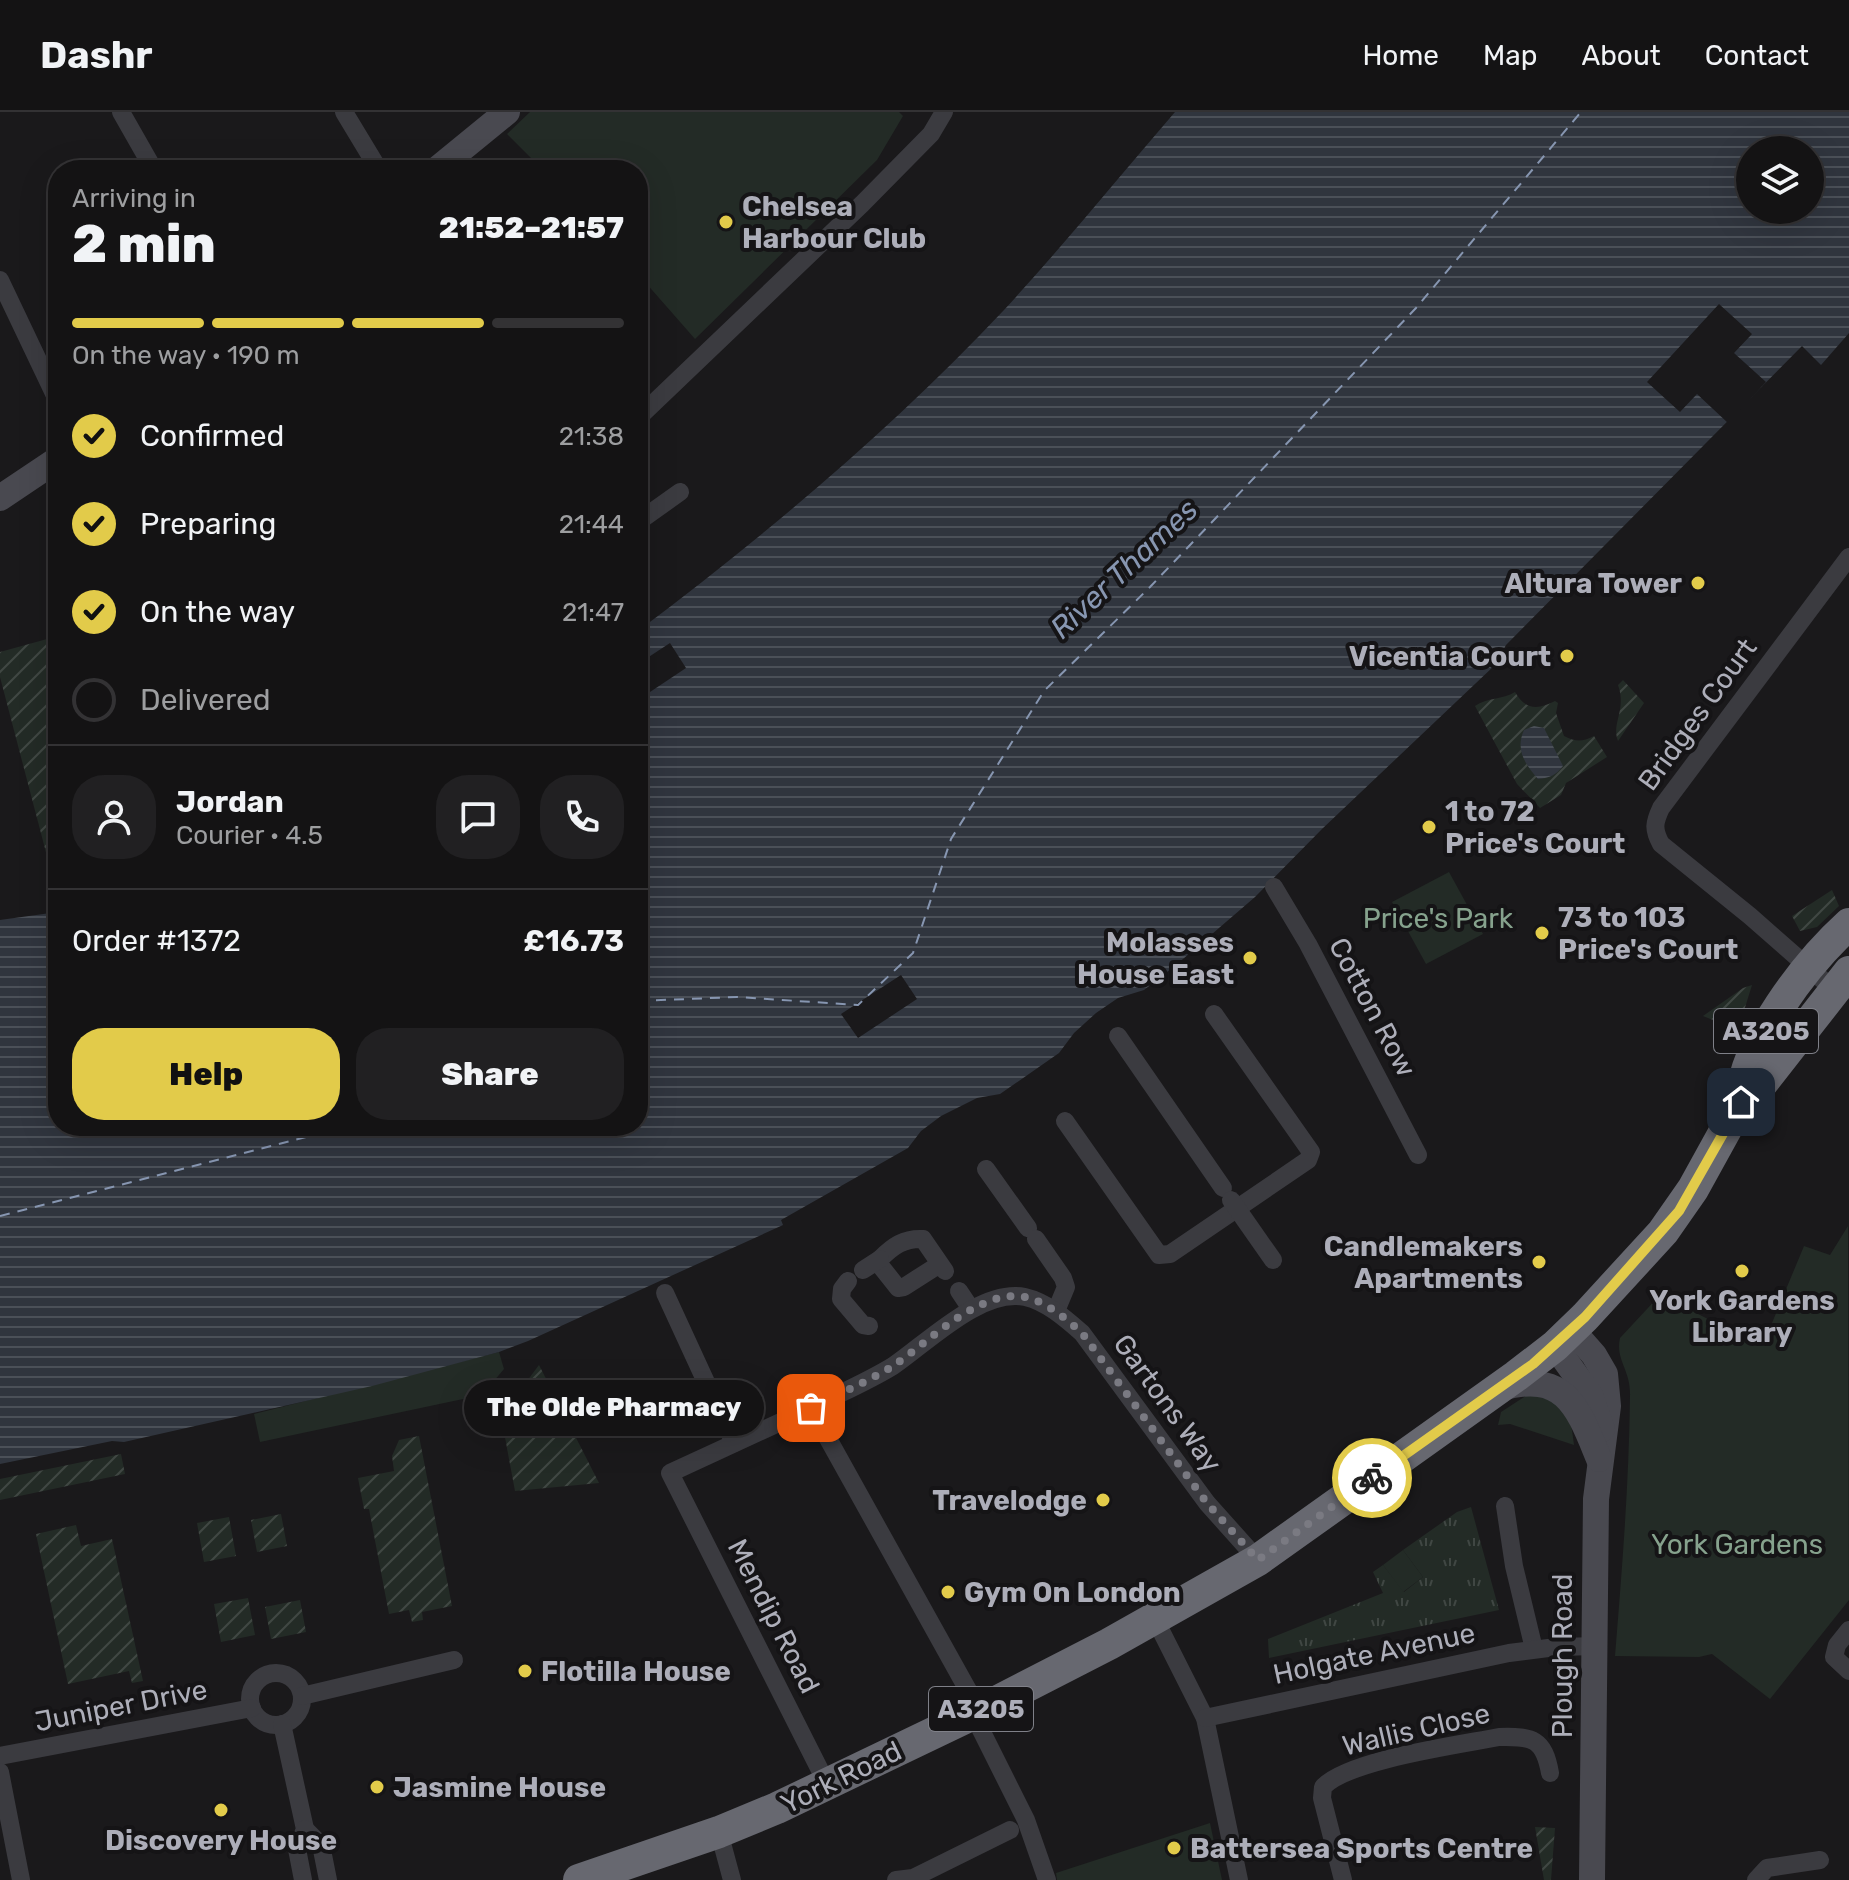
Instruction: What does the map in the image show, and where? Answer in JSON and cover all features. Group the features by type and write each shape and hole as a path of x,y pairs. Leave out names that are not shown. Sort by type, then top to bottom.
{"highway":[{"name":"York Road","path":"1741,1102 1742,1080 1780,1005 1808,967 1849,924"},
{"name":"York Road","path":"579,1880 719,1832 777,1808 1109,1644 1258,1560 1498,1389 1563,1338 1679,1211 1741,1102 1756,1091 1841,981"}],"street":[{"path":"121,112 148,160"},
{"path":"344,112 373,160"},
{"path":"448,160 507,112"},
{"path":"648,408 862,204 931,134 944,112"},
{"path":"0,280 48,381"},
{"path":"0,498 48,466"},
{"path":"648,515 680,492"},
{"name":"Bridges Court","path":"1841,981 1808,967 1661,844 1654,831 1655,821 1849,557"},
{"name":"Cotton Row","path":"1274,887 1308,944 1418,1155"},
{"path":"1065,1121 1159,1255 1170,1254 1230,1199 1308,1160 1311,1152 1214,1014"},
{"path":"1118,1036 1273,1260"},
{"path":"986,1169 1063,1278 1066,1287 1056,1311"},
{"path":"869,1326 863,1325 841,1299 842,1289 856,1276 900,1242 911,1238 923,1239 943,1267 898,1288 879,1264 880,1259"},
{"path":"959,1291 971,1309"},
{"path":"665,1293 734,1443"},
{"name":"Gartons Way","path":"670,1473 811,1408 893,1365 971,1309 1002,1298 1025,1297 1056,1311 1082,1333 1207,1503 1258,1560"},
{"name":"Plough Road","path":"1563,1338 1590,1395 1603,1432 1596,1499 1592,1880"},
{"path":"1498,1389 1524,1382 1542,1383 1559,1391 1577,1409 1600,1463"},
{"path":"811,1408 976,1712 1026,1820 1047,1880"},
{"name":"Mendip Road","path":"670,1473 827,1784"},
{"path":"1505,1506 1514,1566 1534,1649"},
{"path":"1154,1617 1205,1718 1239,1880"},
{"path":"1849,1630 1837,1645 1834,1657 1849,1671"},
{"name":"Holgate Avenue","path":"1205,1718 1534,1649 1594,1646"},
{"path":"252,1708 261,1719 282,1724 300,1711 302,1696 454,1660"},
{"name":"Juniper Drive","path":"0,1756 252,1708 254,1686 272,1673 289,1676 302,1696"},
{"path":"282,1724 305,1829 321,1845 328,1880"},
{"name":"Wallis Close","path":"1343,1880 1322,1798 1323,1787 1342,1773 1365,1764 1499,1737 1517,1737 1540,1745 1546,1752 1550,1773"},
{"path":"0,1772 21,1880"},
{"path":"303,1880 297,1849 305,1829"},
{"path":"908,1879 1010,1830"},
{"path":"719,1832 732,1880"},
{"path":"1756,1880 1767,1868 1820,1860"}],"green space":[{"name":"Chelsea Harbour Club","path":"530,112 899,112 903,116 877,160 695,339 648,285 648,160 533,160 507,134"},
{"path":"48,639 48,860 0,677 0,652"},
{"path":"1623,680 1644,703 1618,741 1616,728 1621,702 1618,685"},
{"path":"1515,692 1532,707 1555,701 1558,703 1556,713 1564,736 1579,740 1594,736 1607,757 1566,783 1561,795 1540,808 1517,784 1475,706"},
{"name":"Price's Park","path":"1449,872 1483,934 1426,964 1392,902"},
{"path":"1832,890 1839,906 1817,927 1800,931 1792,916"},
{"path":"1752,985 1738,1030 1703,1016 1743,988"},
{"name":"York Gardens","path":"1848,1226 1849,1600 1770,1699 1712,1654 1699,1657 1615,1656 1627,1494 1630,1396 1620,1353 1620,1338 1660,1295 1738,1334 1767,1335 1804,1246 1830,1255"},
{"path":"499,1352 504,1369 482,1395 260,1442 254,1414"},
{"path":"539,1365 599,1483 515,1491 501,1416"},
{"path":"1527,1395 1549,1400 1563,1409 1570,1423 1574,1445 1510,1424 1498,1425 1501,1412"},
{"path":"419,1436 452,1606 422,1612 423,1620 412,1622 409,1610 389,1614 369,1509 364,1509 358,1478 394,1471 392,1456 399,1440"},
{"path":"121,1454 125,1474 0,1500 0,1479"},
{"path":"1471,1507 1499,1610 1269,1658 1268,1639 1383,1593 1373,1572 1383,1565 1404,1592 1423,1577 1403,1550 1457,1512"},
{"path":"281,1514 287,1546 257,1552 251,1520"},
{"path":"229,1517 236,1556 204,1562 197,1523"},
{"path":"76,1525 81,1546 112,1539 143,1681 132,1683 129,1671 68,1684 36,1534"},
{"path":"1403,1550 1423,1577 1403,1592 1383,1565"},
{"path":"248,1598 255,1635 221,1642 214,1604"},
{"path":"300,1600 306,1632 271,1639 265,1607"},
{"name":"Battersea Sports Centre","path":"1210,1823 1222,1880 1057,1880 1056,1873"},
{"path":"1535,1827 1555,1828 1551,1880 1544,1880"}],"water":[{"name":"River Thames","path":"1175,112 1849,112 1849,333 1821,365 1802,346 1506,645 1495,665 1255,897 1144,990 1118,998 1096,1013 1074,1033 1059,1053 1000,1094 977,1098 941,1116 921,1131 908,1148 781,1220 783,1225 528,1341 499,1352 372,1386 124,1442 112,1441 0,1464 0,920 48,913 48,1136 648,1136 648,623 734,557 828,478 962,354 1004,310"},
{"path":"1534,726 1544,728 1563,766 1546,778 1538,779 1525,762 1521,750 1524,730"}],"pier":[{"path":"1719,304 1752,334 1734,353 1766,382 1728,423 1697,394 1680,412 1647,382"},
{"path":"670,643 686,668 648,693 648,657"},
{"path":"901,975 917,999 858,1038 841,1014"}],"ferry route":[{"path":"648,1001 737,997 858,1005 913,953 951,839 1044,691 1150,587 1416,308 1581,112"},
{"path":"0,1216 310,1136"}],"way so far":[{"path":"811,1408 893,1365 971,1309 1002,1298 1025,1297 1056,1311 1082,1333 1207,1503 1258,1560 1372,1478"}],"place":[{"name":"Chelsea Harbour Club","path":"726,222"},
{"name":"Altura Tower","path":"1698,583"},
{"name":"Vicentia Court","path":"1567,656"},
{"name":"1 to 72 Price's Court","path":"1429,827"},
{"name":"73 to 103 Price's Court","path":"1542,933"},
{"name":"Molasses House East","path":"1250,958"},
{"name":"Candlemakers Apartments","path":"1539,1262"},
{"name":"York Gardens Library","path":"1742,1271"},
{"name":"The Olde Pharmacy","path":"811,1408"},
{"name":"Travelodge","path":"1103,1500"},
{"name":"Gym On London","path":"948,1592"},
{"name":"Flotilla House","path":"525,1671"},
{"name":"Jasmine House","path":"377,1787"},
{"name":"Discovery House","path":"221,1810"},
{"name":"Battersea Sports Centre","path":"1174,1848"}],"route":[{"path":"1372,1478 1533,1364 1585,1317 1679,1211 1741,1102"}]}
